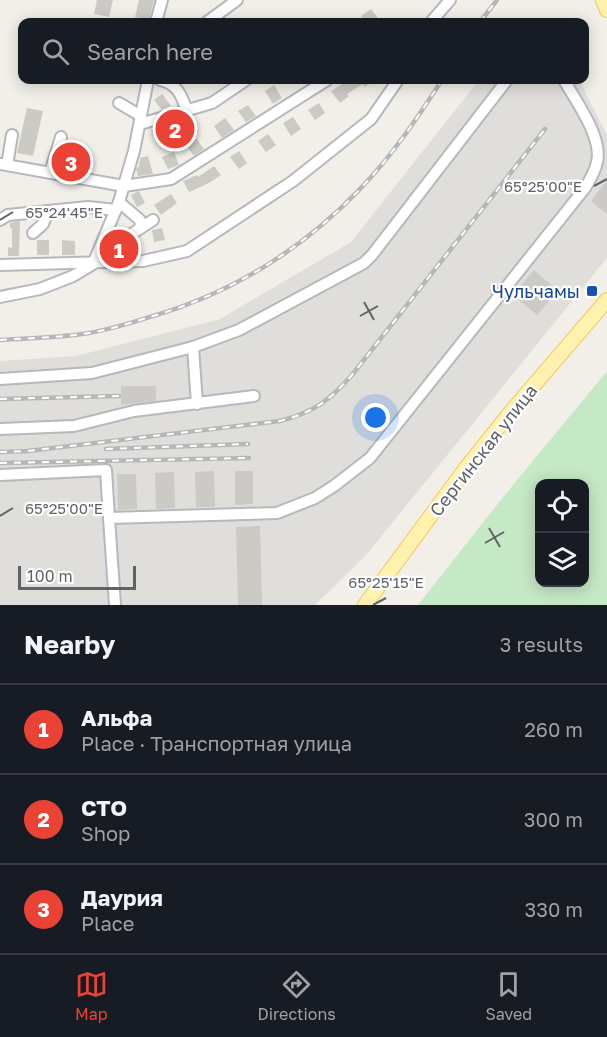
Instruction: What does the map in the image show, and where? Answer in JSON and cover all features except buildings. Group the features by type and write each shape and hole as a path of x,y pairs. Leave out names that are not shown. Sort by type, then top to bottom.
{"main road":[{"path":"603,0 607,10"},
{"name":"Сергинская улица","path":"365,605 466,468 607,300"}],"street":[{"path":"157,18 162,0"},
{"path":"212,18 237,0"},
{"path":"434,18 450,0"},
{"path":"0,297 40,289 73,276 93,264 124,186 134,151 147,84"},
{"path":"170,84 181,93 187,111"},
{"path":"119,103 141,120 187,111 212,103 240,84"},
{"path":"12,135 3,164 124,186 171,179 321,84"},
{"path":"0,265 143,261 187,251 293,181 371,119 395,84"},
{"path":"0,379 92,373 193,346 239,330 364,263 504,84"},
{"path":"109,518 277,513 315,498 370,458 585,188 593,174 598,161 598,149 566,84"},
{"path":"50,173 61,137"},
{"path":"0,220 8,215 117,206 140,220 141,227"},
{"path":"33,233 44,224 48,211"},
{"path":"100,248 124,239 153,220"},
{"path":"63,264 73,276"},
{"path":"193,346 197,404"},
{"path":"0,429 74,426 134,411 254,396"},
{"path":"0,475 106,470 115,605"}],"shaded area":[{"path":"476,84 581,84 607,135 607,258 367,554 315,605 0,605 0,361 76,356 220,319 351,242"}],"green space":[{"path":"607,371 607,605 418,605 500,501"}],"railway":[{"path":"483,18 497,0"},
{"path":"0,340 91,333 182,306 238,282 290,249 338,211 394,150 439,84"},
{"path":"0,452 28,451 280,421 312,409 336,392 352,375 545,129"},
{"path":"0,399 119,396"},
{"path":"106,449 248,444"},
{"path":"0,463 249,458"}],"place":[{"name":"СТО","path":"175,129"},
{"name":"Даурия","path":"71,162"},
{"name":"Альфа","path":"119,249"},
{"name":"Чульчамы","path":"592,291"}]}
